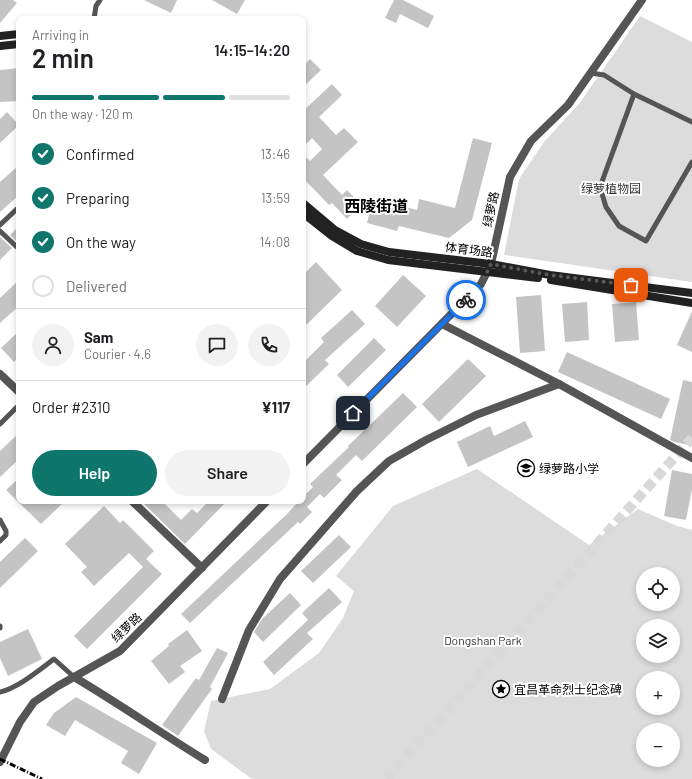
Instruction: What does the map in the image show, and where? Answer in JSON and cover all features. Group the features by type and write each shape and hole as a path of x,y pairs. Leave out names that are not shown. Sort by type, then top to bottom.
{"main road":[{"path":"0,36 16,34"},
{"path":"0,46 16,44"},
{"name":"体育场路","path":"306,206 335,230 361,244 389,252 491,264 550,275 692,293"},
{"name":"体育场路","path":"306,215 332,236 357,251 388,260 525,276 692,303"}],"street":[{"name":"绿萝路","path":"306,461 481,284 491,264 510,177 531,141 568,104 642,0"},
{"path":"442,324 559,384 692,458"},
{"path":"0,374 16,389"},
{"path":"222,699 249,630 280,579 363,486 389,462 426,440 476,415 559,384"},
{"path":"135,504 202,568"},
{"name":"绿萝路","path":"0,762 20,722 34,702 58,686 120,651 264,504"},
{"path":"74,677 113,700 176,743 205,760"}],"lane":[{"path":"94,16 96,6 100,0"},
{"path":"591,73 604,75 634,94 692,122"},
{"path":"634,94 600,187 606,207 619,226 646,241 692,162"},
{"path":"0,225 16,210"},
{"path":"0,231 16,246"},
{"path":"0,424 16,408"},
{"path":"0,520 6,531 6,535 0,541"},
{"path":"0,692 6,691 31,676 54,659 74,677"}],"green space":[{"name":"绿萝植物园","path":"640,16 692,42 692,282 504,255 519,179 544,142 579,104"},
{"name":"Dongshan Park","path":"477,469 589,545 638,509 677,526 692,530 692,779 252,779 211,749 204,731 211,701 270,689 319,653 343,618 354,591 336,576 393,506"}],"building":[{"path":"0,0 13,0 17,3 0,23"},
{"path":"144,0 177,0 171,13"},
{"path":"212,0 245,0 237,14"},
{"path":"394,0 403,0 434,16 428,28 400,14 396,23 385,18"},
{"path":"310,59 321,70 306,84 306,63"},
{"path":"16,68 16,101 0,102 0,70"},
{"path":"332,84 342,95 319,117 336,135 344,128 358,142 323,175 342,195 347,190 361,204 347,219 332,203 329,205 306,181 306,157 310,161 322,149 312,138 306,144 306,108"},
{"path":"7,112 16,122 16,128 0,143 0,119"},
{"path":"473,138 492,143 472,220 449,238 399,226 397,231 367,223 373,198 417,210 419,199 455,208"},
{"path":"16,168 16,198 0,212 0,182"},
{"path":"16,229 16,241 10,235"},
{"path":"0,237 12,248 0,260"},
{"path":"316,262 342,290 306,325 306,272"},
{"path":"403,275 426,296 397,327 375,306"},
{"path":"16,283 16,309 0,323 0,298"},
{"path":"541,295 545,351 520,353 516,297"},
{"path":"587,302 589,340 565,342 562,304"},
{"path":"636,302 639,340 615,342 612,304"},
{"path":"352,310 365,324 325,360 329,364 306,386 306,360 324,342 321,338"},
{"path":"692,311 692,352 677,345"},
{"path":"16,334 16,360 14,362 1,348"},
{"path":"374,338 386,350 348,387 337,375"},
{"path":"567,352 670,399 661,419 558,372"},
{"path":"468,359 486,376 439,422 422,404"},
{"path":"683,380 692,382 692,446 670,440"},
{"path":"403,393 417,407 362,461 356,455 336,475 342,480 324,498 320,494 307,507 312,512 300,524 298,522 190,623 181,614 296,504 306,504 306,494 313,487 310,484 349,447 348,446"},
{"path":"525,421 533,437 468,467 457,442 490,426 494,436"},
{"path":"16,436 16,462 0,477 0,451"},
{"path":"672,470 692,474 692,489 686,520 664,516"},
{"path":"16,481 16,500 6,490"},
{"path":"20,504 62,504 41,524"},
{"path":"144,504 165,504 181,520 192,509 197,513 206,504 224,504 185,544"},
{"path":"104,506 120,523 123,520 154,551 146,559 162,574 87,649 74,636 143,567 129,553 94,586 81,572 87,567 65,544"},
{"path":"339,535 351,547 313,583 301,571"},
{"path":"25,538 38,551 0,588 0,562"},
{"path":"329,588 342,602 307,633 313,639 274,675 263,662 308,620 302,613"},
{"path":"290,593 301,605 263,642 254,632 262,619"},
{"path":"28,629 42,659 8,676 0,658 0,642"},
{"path":"187,630 202,651 180,666 185,672 169,684 151,661 169,646 168,644"},
{"path":"217,648 228,653 210,687 212,689 178,736 162,725 196,678 199,680"},
{"path":"76,697 157,743 139,774 121,763 128,751 75,720 65,736 46,725 54,713"}],"tunnel":[{"path":"386,779 692,438"}],"railway":[{"path":"0,759 42,779"}],"way so far":[{"path":"466,300 481,284 491,264 550,275 631,285"}],"place":[{"name":"绿萝路小学","path":"526,468"},
{"name":"宜昌革命烈士纪念碑","path":"501,689"}],"district":[{"name":"西陵街道","path":"376,205"}],"route":[{"path":"353,413 466,300"}]}
